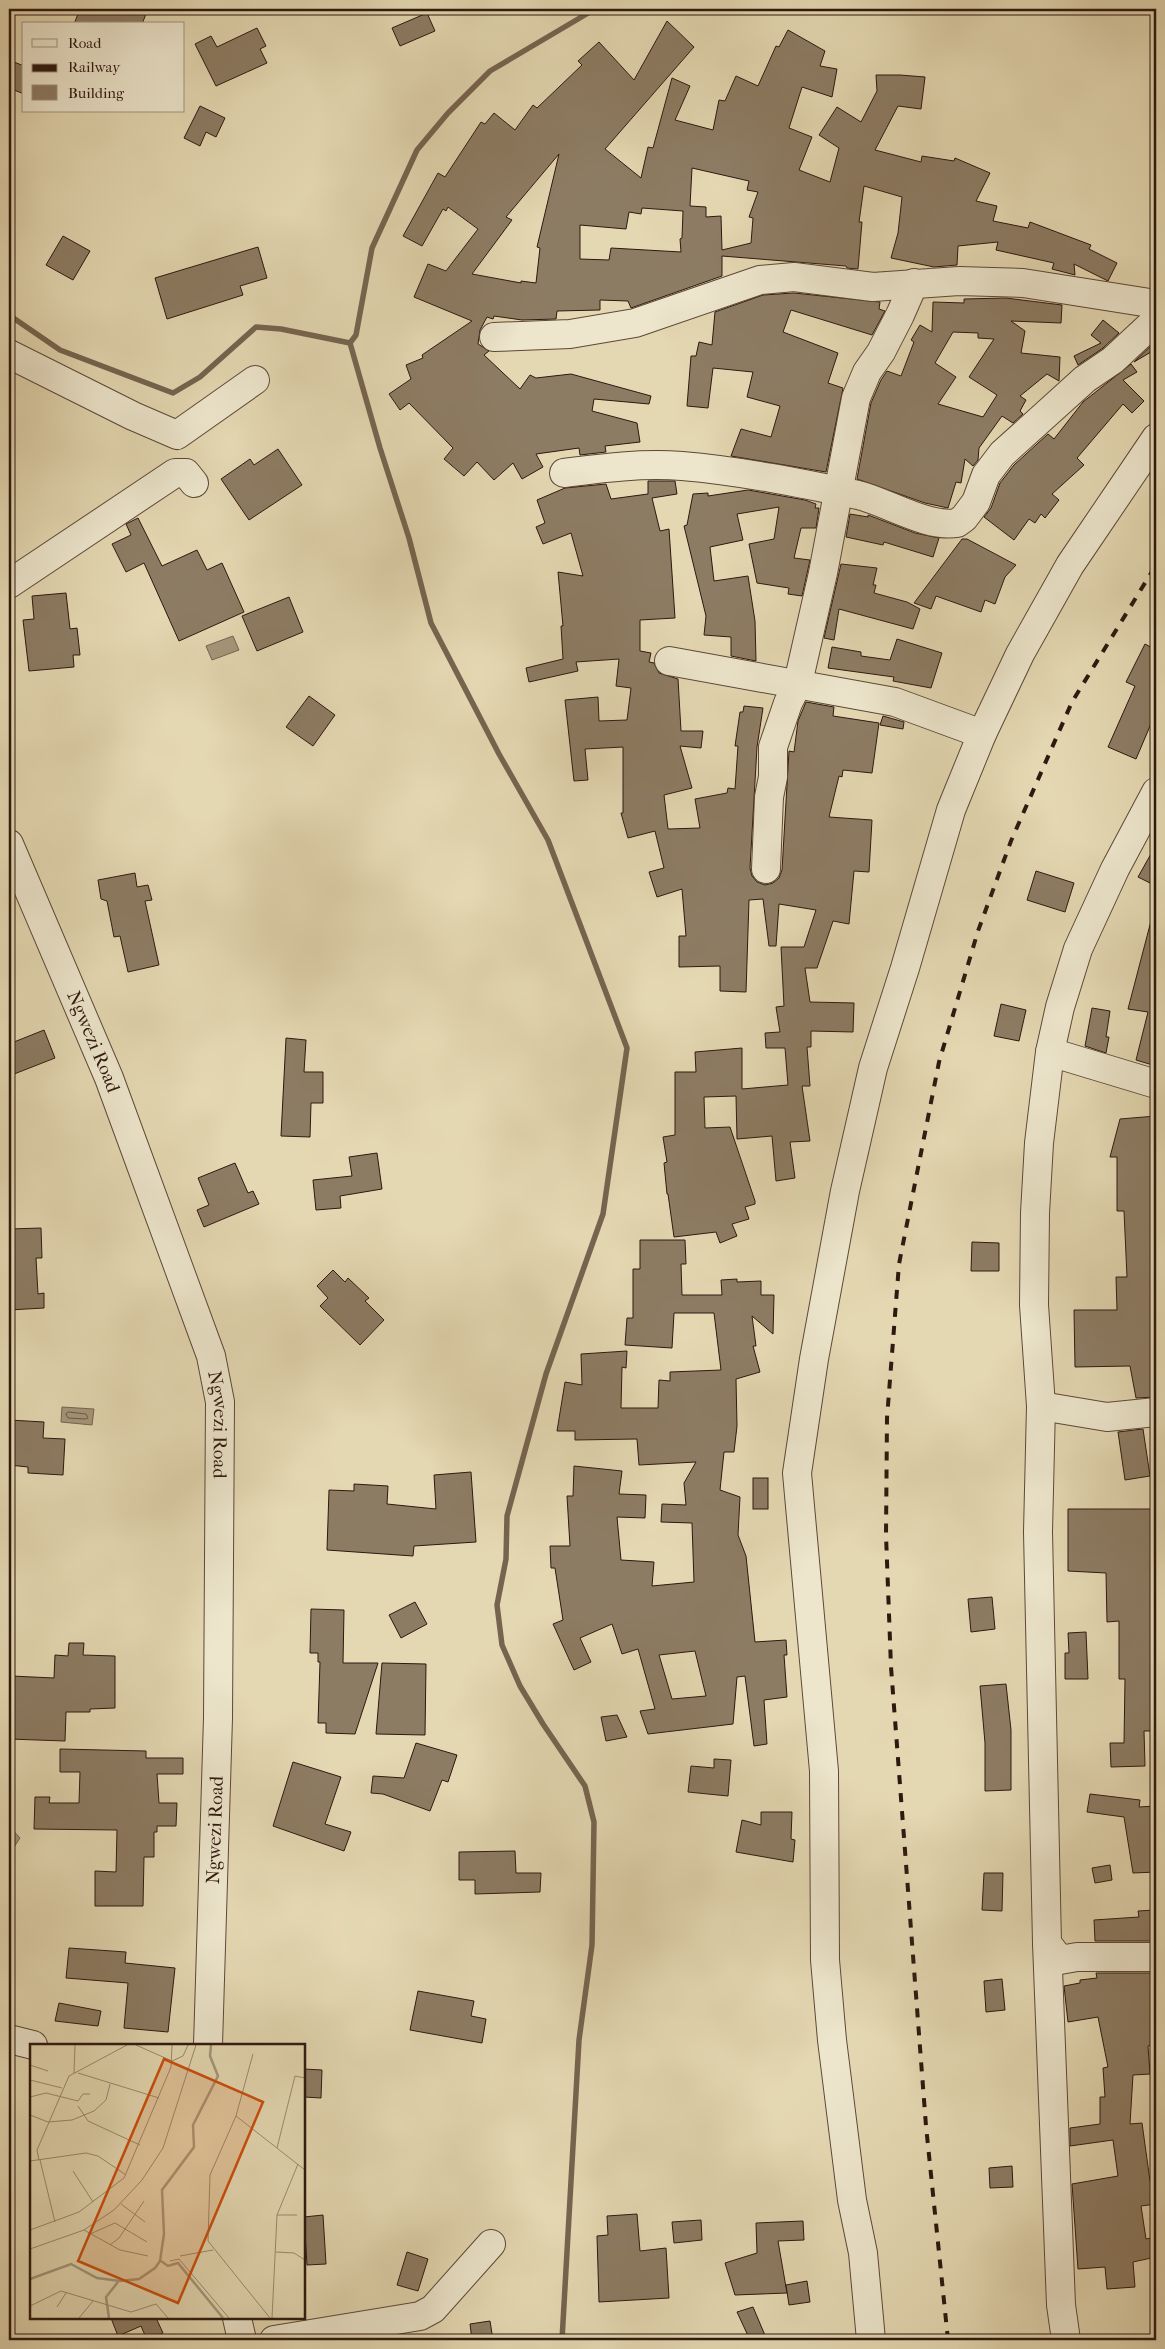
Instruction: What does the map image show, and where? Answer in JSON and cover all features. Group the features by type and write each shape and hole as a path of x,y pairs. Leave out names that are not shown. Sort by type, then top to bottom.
{"street":[{"path":"494,337 570,334 635,323 760,280 794,277 873,288 914,283 959,281 1023,283 1156,304"},
{"path":"766,868 769,797 773,777 773,747 788,703 798,683 823,573 856,398 867,372 881,352 897,322 914,283"},
{"path":"564,473 630,465 681,466 838,491 861,496 931,521 956,523 964,518 976,502 986,475 1002,454 1085,379 1113,360 1156,320"},
{"path":"9,354 133,416 177,435 255,380"},
{"path":"870,2340 864,2253 852,2200 832,2040 825,1960 824,1771 798,1473 814,1359 842,1209 873,1068 905,968 951,810 982,734 1020,654 1070,565 1156,438"},
{"path":"9,584 185,478"},
{"path":"668,661 895,702 982,734"},
{"path":"1066,2340 1061,2305 1047,1943 1038,1532 1041,1406 1034,1305 1035,1213 1040,1143 1050,1052 1060,1007 1078,949 1115,869 1156,792"},
{"name":"Ngwezi Road","path":"9,844 109,1078 212,1356 220,1402 218,1718 208,2044"},
{"path":"1050,1052 1156,1084"},
{"path":"1041,1406 1107,1417 1156,1412"},
{"path":"1047,1943 1060,1960 1077,1957 1156,1957"},
{"path":"9,2039 30,2044"},
{"path":"274,2340 420,2316 433,2309 491,2244"},
{"path":"237,2319 242,2340"}],"water":[{"path":"233,636 239,650 212,660 206,646"},
{"path":"62,1407 94,1409 92,1425 61,1422"},
{"path":"9,1826 20,1838 12,1850 9,1848"}],"building":[{"path":"80,9 148,9 143,22 75,22"},
{"path":"427,13 435,31 400,46 392,28"},
{"path":"667,21 694,47 605,149 641,178 648,147 653,148 672,78 690,86 675,120 713,130 719,100 725,101 736,76 758,86 776,46 779,47 788,30 825,51 820,66 837,69 832,97 802,87 789,128 812,137 799,170 830,182 839,148 819,135 837,107 861,122 877,91 876,75 925,77 921,109 898,106 875,150 921,162 922,156 954,161 955,158 990,173 976,201 997,206 993,221 1028,228 1030,222 1091,245 1089,249 1117,263 1108,281 1074,264 1075,275 1052,269 1054,263 996,250 998,242 958,246 957,265 934,267 891,258 898,233 902,197 864,186 859,222 862,222 858,269 847,268 846,266 722,256 722,276 631,308 628,301 600,300 600,310 557,311 556,319 522,320 494,316 493,319 487,317 480,330 478,344 489,351 484,355 520,389 530,375 536,378 571,374 651,396 649,404 594,399 592,411 637,423 640,442 605,446 606,452 580,455 579,448 536,454 543,467 522,479 513,463 494,480 477,462 464,476 444,459 453,448 409,403 400,410 389,394 411,379 406,365 423,358 422,355 472,321 414,297 428,264 446,271 478,229 448,207 446,211 443,209 422,246 403,236 438,173 445,177 481,122 485,124 494,113 515,130 533,105 537,108 582,65 578,61 599,42 634,80","holes":["559,154 537,247 540,248 536,283 521,281 521,283 472,274 512,220 506,217","692,168 749,181 747,190 758,192 749,217 753,218 751,243 722,250 721,216 706,217 706,207 690,206","642,208 683,211 682,238 680,239 681,252 611,248 609,260 580,259 580,225 626,229 629,212 641,214"]},
{"path":"257,28 266,46 260,49 267,63 216,86 195,44 211,36 217,47"},
{"path":"9,60 22,65 22,93 9,88"},
{"path":"200,106 225,118 216,137 206,132 200,146 184,138"},
{"path":"63,236 90,251 73,280 46,265"},
{"path":"258,247 267,278 240,286 243,295 167,319 155,278"},
{"path":"794,293 880,302 879,309 885,311 872,335 791,310 783,332 838,353 828,383 843,388 826,472 731,456 741,429 771,437 780,406 747,397 753,372 713,368 708,408 687,406 691,356 696,356 699,342 712,345 715,312 763,295"},
{"path":"1006,298 1062,305 1061,323 1011,321 1025,331 1021,353 1060,357 1059,381 1047,374 1020,396 1026,400 1020,411 1023,414 1013,423 1002,416 979,448 978,460 973,466 965,459 961,483 956,482 948,508 925,503 857,479 871,403 881,380 887,371 901,376 914,342 911,340 920,325 932,332 933,302 964,303 964,299","holes":["953,332 978,333 978,338 994,339 969,377 997,395 983,417 938,404 956,377 935,363"]},
{"path":"1103,320 1119,333 1103,348 1078,365 1074,356 1101,343 1091,335"},
{"path":"1156,341 1156,349 1134,362"},
{"path":"1131,364 1137,372 1123,380 1144,401 1132,413 1123,404 1077,458 1084,465 1052,494 1059,500 1045,518 1041,514 1035,523 1029,519 1014,540 984,517 991,508 1000,483 1014,465 1048,434 1054,439 1083,402"},
{"path":"278,449 302,485 249,520 221,479 250,459 254,465"},
{"path":"648,481 675,481 677,494 652,498 660,531 669,529 675,618 640,620 640,651 651,653 649,662 654,663 659,673 678,679 681,731 703,731 701,748 680,746 692,788 664,795 668,829 700,828 695,799 727,793 728,788 735,789 738,746 735,746 740,712 743,712 744,706 763,708 757,747 750,868 752,876 757,882 765,885 773,883 779,878 782,870 789,751 794,752 798,721 806,702 834,707 833,716 879,723 872,773 843,770 842,777 839,776 829,817 872,820 869,872 854,871 849,924 833,921 817,968 805,968 810,1002 854,1003 853,1032 811,1031 811,1047 807,1047 810,1086 802,1086 810,1141 790,1142 795,1178 776,1181 772,1136 737,1139 736,1096 704,1097 705,1128 730,1127 755,1201 755,1204 745,1207 749,1219 732,1224 737,1236 720,1243 716,1232 674,1237 667,1194 664,1163 667,1162 663,1137 675,1135 675,1072 696,1072 695,1052 742,1048 742,1089 788,1085 785,1048 766,1048 765,1033 780,1032 776,1007 784,1006 781,947 804,947 816,910 779,904 776,946 769,946 763,899 749,900 746,992 720,991 720,966 679,967 679,936 686,936 682,889 657,897 649,872 664,868 655,831 628,838 621,813 623,813 623,747 585,749 588,780 574,781 565,700 598,697 599,721 627,720 631,688 616,686 619,659 576,662 578,671 529,682 526,668 563,659 561,626 563,626 558,572 583,576 571,533 543,544 536,527 545,523 537,500 565,488 606,484 611,499 648,494"},
{"path":"748,490 805,500 816,504 815,508 819,508 816,528 801,528 794,558 810,560 802,596 788,594 789,588 757,583 749,544 774,539 779,507 737,514 743,540 710,547 714,581 748,576 755,621 756,661 731,656 731,637 704,635 706,616 684,526 687,525 693,494 708,493 708,496"},
{"path":"850,514 868,517 868,515 915,533 939,538 933,557 884,542 883,545 846,537"},
{"path":"138,518 162,566 197,550 207,570 222,563 244,612 179,641 144,563 126,572 112,544 131,535 126,524"},
{"path":"962,539 967,539 1016,565 1005,577 995,604 985,600 981,612 936,596 931,609 914,603"},
{"path":"841,564 877,568 873,585 876,585 874,593 907,602 920,609 913,629 839,609 834,640 824,638"},
{"path":"66,593 70,629 77,628 80,655 73,655 74,667 29,671 23,620 34,619 32,596"},
{"path":"289,597 303,632 257,651 242,616"},
{"path":"897,639 942,653 931,688 893,681 894,677 828,668 832,647 861,652 861,656 890,660"},
{"path":"1145,644 1156,650 1156,712 1136,759 1108,747 1135,686 1126,682"},
{"path":"309,696 335,715 313,746 286,727"},
{"path":"883,716 904,722 903,729 880,725"},
{"path":"1156,845 1156,886 1138,877"},
{"path":"1036,871 1074,883 1065,912 1027,900"},
{"path":"135,873 137,887 148,885 152,900 145,901 159,965 128,972 120,936 114,937 107,901 101,899 98,880"},
{"path":"1151,921 1156,922 1156,1066 1136,1060 1148,1012 1128,1009"},
{"path":"1001,1004 1026,1010 1019,1041 994,1036"},
{"path":"1092,1008 1110,1011 1106,1037 1109,1037 1106,1053 1085,1046"},
{"path":"44,1030 55,1058 9,1076 9,1044"},
{"path":"286,1038 306,1040 304,1072 323,1072 323,1103 311,1103 310,1137 281,1136"},
{"path":"1156,1116 1156,1154 1153,1154 1152,1193 1156,1193 1156,1211 1153,1211 1155,1261 1151,1261 1153,1318 1156,1318 1156,1356 1152,1357 1156,1376 1156,1397 1136,1398 1130,1366 1075,1367 1074,1310 1117,1310 1116,1277 1127,1277 1124,1211 1117,1211 1117,1157 1110,1157 1120,1119"},
{"path":"377,1153 382,1189 340,1196 341,1208 316,1210 313,1180 352,1176 349,1157"},
{"path":"235,1163 248,1193 253,1191 259,1204 204,1227 197,1210 209,1205 198,1178"},
{"path":"41,1228 42,1258 36,1258 38,1294 44,1293 44,1308 9,1310 9,1229"},
{"path":"640,1240 685,1240 686,1264 681,1264 682,1295 722,1295 721,1280 737,1279 737,1282 761,1281 761,1295 774,1295 773,1334 752,1316 756,1346 753,1346 760,1372 736,1379 737,1426 734,1452 724,1452 720,1490 740,1497 738,1535 746,1556 755,1642 786,1640 787,1655 784,1655 787,1697 764,1700 767,1744 754,1746 745,1676 737,1677 733,1724 648,1734 640,1711 655,1709 638,1649 622,1654 612,1624 580,1638 591,1662 574,1670 553,1624 563,1620 555,1568 551,1568 550,1546 570,1546 567,1496 573,1496 574,1466 622,1471 619,1494 646,1495 645,1518 617,1517 621,1560 654,1562 652,1586 694,1582 692,1523 661,1522 662,1504 686,1505 684,1483 696,1462 639,1465 637,1439 575,1440 575,1431 557,1431 565,1382 582,1385 581,1354 627,1351 626,1368 622,1367 621,1408 658,1408 659,1380 670,1381 670,1372 721,1370 714,1313 674,1313 672,1348 625,1345 627,1318 633,1318 633,1269 640,1269","holes":["695,1651 706,1696 672,1699 659,1655"]},
{"path":"972,1242 999,1243 999,1271 971,1271"},
{"path":"333,1270 345,1282 348,1278 369,1298 365,1301 384,1320 360,1345 320,1306 328,1298 317,1286"},
{"path":"9,1420 44,1422 43,1438 65,1439 63,1475 28,1473 28,1467 9,1465"},
{"path":"1143,1429 1150,1476 1125,1480 1118,1432"},
{"path":"471,1472 476,1542 414,1546 413,1556 327,1550 329,1490 354,1491 354,1484 388,1486 387,1504 436,1509 434,1475"},
{"path":"753,1478 768,1478 768,1509 753,1509"},
{"path":"1068,1509 1156,1509 1156,1731 1144,1731 1145,1766 1111,1767 1110,1743 1124,1743 1125,1679 1119,1679 1119,1621 1107,1622 1106,1573 1068,1571"},
{"path":"992,1597 995,1629 971,1632 968,1599"},
{"path":"415,1602 427,1624 401,1638 389,1615"},
{"path":"311,1609 344,1610 343,1663 378,1663 355,1734 326,1733 326,1723 318,1723 320,1662 318,1662 318,1653 310,1653"},
{"path":"1086,1632 1088,1679 1065,1679 1065,1653 1069,1653 1068,1633"},
{"path":"69,1643 84,1643 83,1655 115,1656 115,1708 90,1709 90,1712 66,1712 65,1741 9,1739 11,1676 54,1678 55,1655 68,1656"},
{"path":"382,1663 426,1664 425,1735 376,1734"},
{"path":"1006,1684 1011,1730 1011,1790 985,1791 985,1743 980,1686"},
{"path":"617,1715 627,1737 606,1741 601,1717"},
{"path":"416,1743 457,1755 448,1782 442,1780 430,1811 383,1794 371,1793 373,1776 404,1778"},
{"path":"60,1749 146,1751 146,1758 183,1758 183,1774 157,1774 159,1803 177,1803 176,1826 157,1826 157,1832 154,1832 154,1857 144,1857 143,1906 95,1906 95,1871 116,1872 117,1830 34,1829 35,1797 50,1797 49,1803 79,1803 80,1772 60,1772"},
{"path":"714,1759 731,1760 728,1796 688,1792 691,1766 714,1768"},
{"path":"293,1762 341,1777 325,1824 351,1832 344,1851 273,1826"},
{"path":"1090,1794 1140,1800 1139,1807 1156,1806 1156,1872 1133,1873 1124,1817 1087,1812"},
{"path":"761,1812 792,1812 791,1839 795,1840 793,1862 736,1852 742,1820 761,1825"},
{"path":"515,1851 516,1873 541,1873 540,1892 475,1894 475,1880 459,1880 459,1852"},
{"path":"1110,1865 1112,1880 1095,1883 1092,1868"},
{"path":"984,1873 1003,1873 1002,1911 982,1910"},
{"path":"1156,1910 1156,1941 1095,1941 1094,1920 1139,1917 1138,1911"},
{"path":"69,1948 126,1952 125,1963 175,1968 168,2032 124,2028 128,1983 66,1978"},
{"path":"1096,1973 1156,1973 1156,2044 1148,2046 1150,2074 1133,2075 1130,2124 1142,2123 1150,2181 1156,2180 1156,2204 1141,2206 1146,2239 1156,2237 1156,2257 1133,2262 1135,2287 1107,2289 1105,2267 1078,2269 1072,2184 1118,2176 1113,2140 1070,2146 1070,2128 1100,2124 1100,2097 1105,2097 1103,2068 1108,2067 1098,2017 1068,2022 1064,1986 1080,1983 1080,1980 1097,1978"},
{"path":"1002,1979 1005,2010 986,2012 984,1981"},
{"path":"418,1991 474,2001 471,2016 486,2019 482,2043 410,2030"},
{"path":"59,2003 101,2011 98,2026 55,2021"},
{"path":"305,2069 322,2070 321,2098 305,2097"},
{"path":"1012,2166 1013,2187 990,2188 989,2168"},
{"path":"637,2214 640,2251 666,2248 669,2298 599,2302 597,2236 608,2235 607,2216"},
{"path":"323,2215 326,2264 307,2265 305,2217"},
{"path":"701,2220 702,2240 674,2243 672,2222"},
{"path":"803,2221 804,2240 778,2241 787,2293 735,2295 725,2263 757,2253 756,2223"},
{"path":"407,2252 428,2259 418,2291 397,2285"},
{"path":"807,2281 810,2302 789,2305 786,2285"},
{"path":"753,2307 767,2340 750,2340 737,2312"},
{"path":"111,2319 159,2319 157,2320 163,2333 147,2340 141,2326 118,2336"},
{"path":"490,2321 493,2340 472,2340 470,2324"}],"waterway":[{"path":"562,2340 579,2040 592,1945 594,1822 585,1786 520,1686 502,1645 497,1605 506,1559 507,1516 546,1374 603,1214 627,1048 548,840 499,754 431,623 409,538 380,448 350,343 356,335 372,248 417,150 448,113 490,71 595,9"},
{"path":"9,315 60,350 173,393 200,377 256,327 281,329 350,343"}],"railway":[{"path":"948,2340 926,2126 891,1667 886,1535 887,1418 899,1264 939,1062 978,931 1011,841 1072,702 1156,565"}]}
